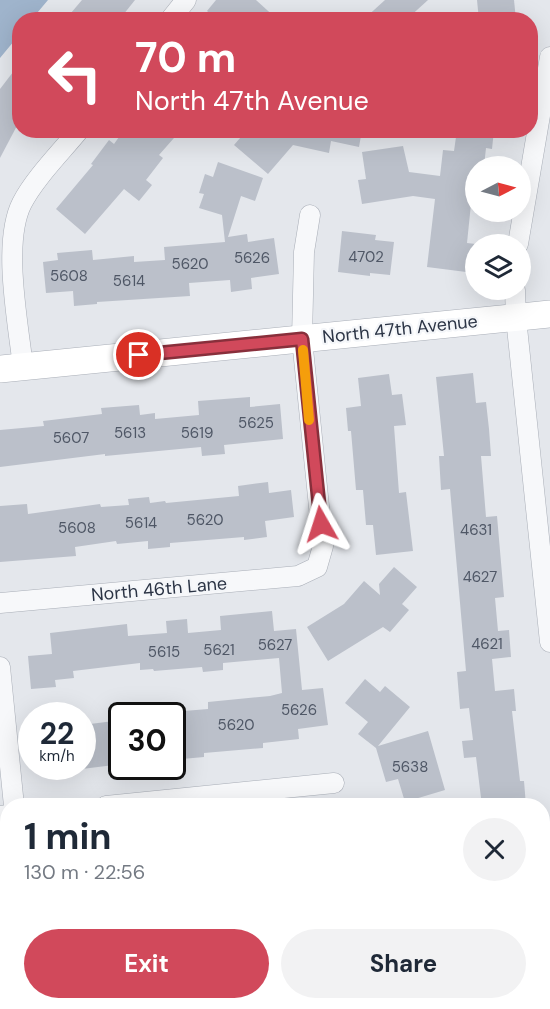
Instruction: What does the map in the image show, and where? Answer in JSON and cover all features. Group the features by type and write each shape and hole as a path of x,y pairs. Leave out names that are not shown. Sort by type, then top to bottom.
{"street":[{"path":"176,12 186,0"},
{"path":"538,127 550,57"},
{"path":"11,368 11,253 14,225 22,202 73,138"},
{"path":"520,234 536,138"},
{"path":"302,339 304,252 310,215"},
{"path":"515,300 550,642"},
{"name":"North 47th Avenue","path":"11,368 550,314"},
{"name":"North 46th Lane","path":"0,603 298,576 317,567 323,546 302,339"},
{"path":"0,666 13,798"},
{"path":"185,798 334,783"}],"water":[{"path":"0,0 48,0 38,12 12,12 12,43 0,58"}],"building":[{"path":"82,0 135,0 125,12 72,12"},
{"path":"216,0 256,0 269,12 208,12"},
{"path":"385,0 428,0 415,12 372,12"},
{"path":"477,0 514,0 515,12 478,12"},
{"path":"12,73 12,135 0,158 0,89"},
{"path":"118,138 174,138 159,155 163,158 146,180 152,185 139,201 124,189 85,234 56,209 93,165 91,164 109,140 114,144"},
{"path":"240,138 361,138 359,147 331,141 329,153 293,145 268,174 234,145"},
{"path":"456,138 493,138 492,149 486,148 485,156 465,156 465,222 469,222 468,234 465,234 465,272 427,267 435,199 413,196 362,204 358,180 366,179 362,152 403,146 409,172 440,176 443,150 454,151"},
{"path":"218,162 263,178 255,201 241,196 228,237 247,234 248,242 274,238 279,274 251,278 252,289 231,292 230,280 189,283 190,296 97,302 97,304 74,306 73,291 46,293 43,262 58,260 57,253 92,250 93,260 134,256 134,262 165,260 164,247 225,242 222,215 199,208 204,194 199,193 205,174 213,177"},
{"path":"342,231 376,235 375,240 394,242 390,275 370,273 370,276 338,272"},
{"path":"473,373 476,403 486,402 491,456 481,456 486,517 497,516 504,597 495,598 498,631 509,630 511,657 492,659 495,691 514,689 516,711 512,711 520,781 524,781 525,798 481,798 476,757 464,758 462,741 473,740 469,708 460,709 457,672 466,671 450,489 441,490 439,456 444,456 436,377"},
{"path":"389,374 392,395 402,394 406,425 394,426 399,493 406,492 413,551 376,555 373,525 366,525 363,490 356,490 351,431 348,431 346,408 361,406 358,378"},
{"path":"250,397 250,407 280,404 283,439 224,445 225,454 202,456 201,447 105,456 105,454 0,467 0,430 44,426 43,421 102,414 101,408 139,405 140,415 155,413 155,419 199,415 198,401"},
{"path":"268,482 269,493 291,490 294,517 265,521 267,537 170,543 170,547 148,549 148,541 117,544 116,541 75,547 76,556 0,562 0,506 27,504 28,514 100,504 101,507 129,505 128,499 149,497 150,503 165,501 166,503 239,496 238,486"},
{"path":"394,567 417,587 402,604 409,610 390,632 383,627 328,661 307,627 344,604 364,581 380,595 379,584"},
{"path":"272,611 274,631 296,629 302,690 323,688 328,725 298,729 299,739 263,743 263,748 204,753 204,757 186,759 186,711 208,709 208,702 282,693 279,658 223,663 223,670 203,672 202,667 140,670 140,663 73,671 74,678 55,680 56,687 31,689 28,656 52,654 50,633 127,624 128,636 167,633 166,621 187,619 188,633 221,630 220,616"},
{"path":"365,679 380,692 385,686 410,707 378,746 428,731 445,790 418,798 404,798 398,779 386,782 376,748 358,734 368,722 345,703"},
{"path":"108,722 108,766 96,767 96,723"}],"slow traffic":[{"path":"303,350 309,420"}],"route":[{"path":"139,355 302,339 321,524"}]}
